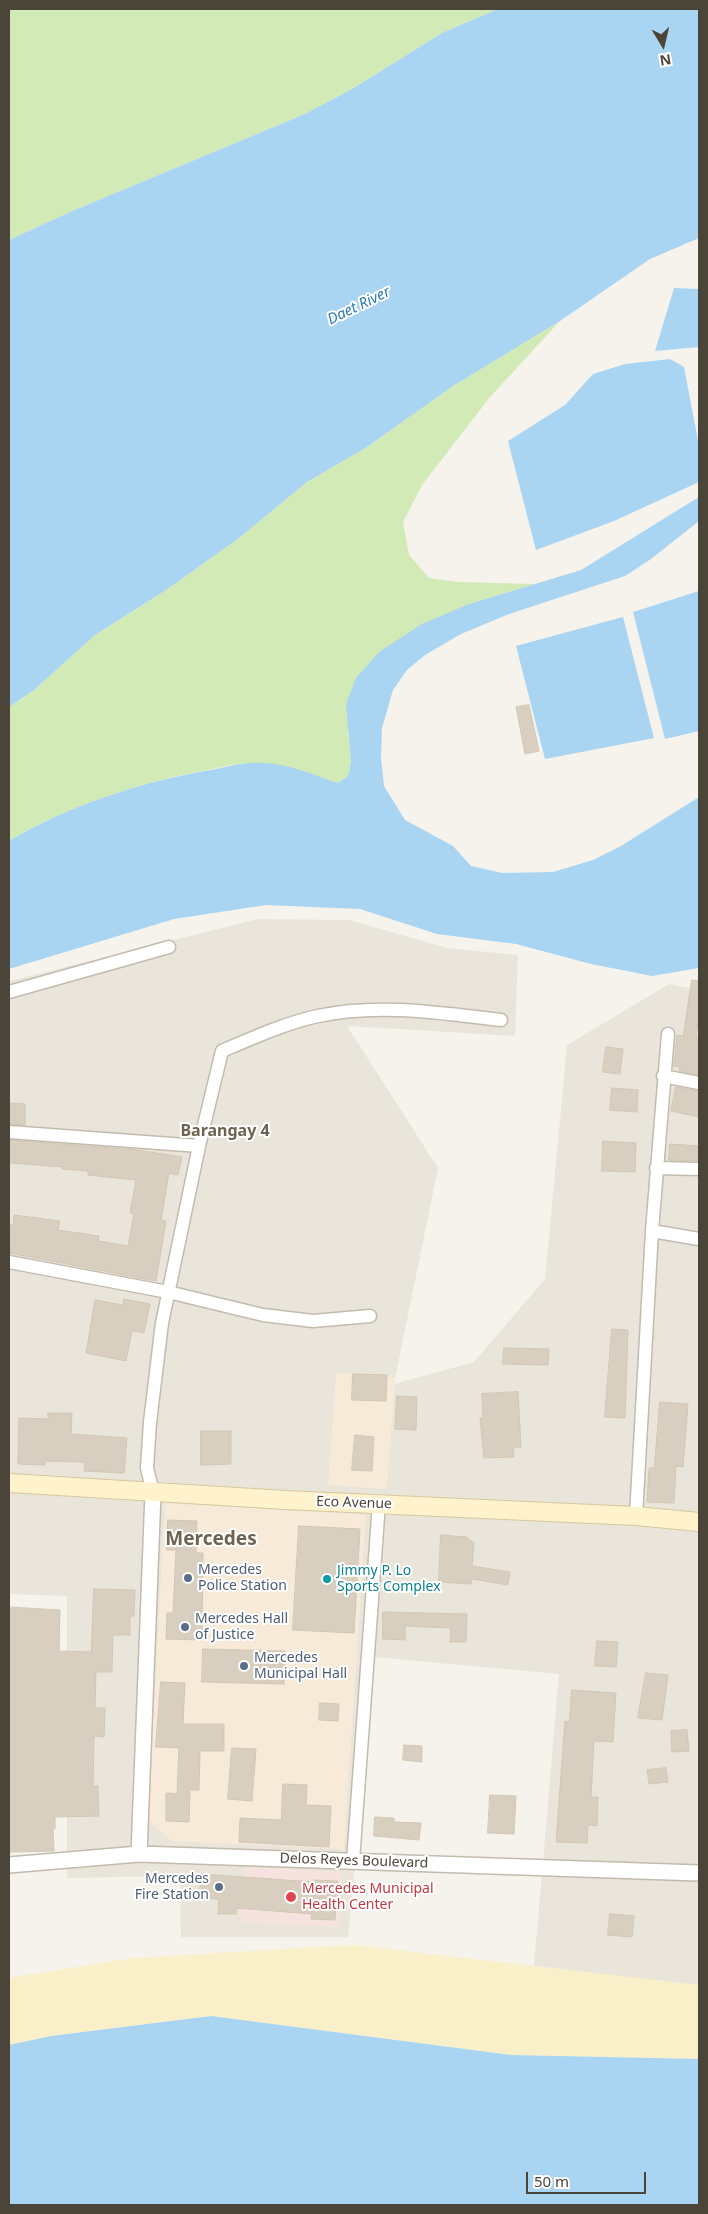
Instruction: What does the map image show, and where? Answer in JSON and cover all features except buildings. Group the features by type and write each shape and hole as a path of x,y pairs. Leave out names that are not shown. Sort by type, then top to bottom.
{"main road":[{"name":"Eco Avenue","path":"9,1483 153,1493 636,1516 699,1522"}],"street":[{"path":"9,992 169,947"},
{"path":"139,1854 153,1493 147,1468 150,1422 168,1292 198,1146 222,1051 317,1016 361,1010 413,1010 501,1020"},
{"path":"636,1516 656,1168 668,1034"},
{"path":"663,1076 699,1083"},
{"path":"9,1132 198,1146"},
{"path":"656,1168 699,1169"},
{"path":"652,1231 699,1239"},
{"path":"9,1262 168,1292 263,1315 313,1321 370,1316"},
{"path":"353,1861 378,1504"},
{"name":"Delos Reyes Boulevard","path":"9,1865 139,1854 699,1873"}],"shaded area":[{"path":"258,919 349,920 447,948 518,955 515,1036 347,1026 438,1168 394,1384 474,1362 545,1279 567,1045 669,984 699,990 699,1986 534,1966 559,1674 374,1657 348,1937 181,1937 180,1876 67,1878 67,1596 9,1594 9,981"},
{"path":"336,1373 395,1377 387,1489 328,1485"},
{"path":"165,1503 366,1515 344,1849 171,1841 148,1820"},
{"name":"Mercedes Municipal Health Center","path":"244,1867 341,1872 339,1927 241,1922"}],"green space":[{"path":"9,9 498,9 442,33 352,89 305,114 70,212 9,240"},
{"path":"560,321 490,397 422,485 403,522 409,555 429,578 457,582 535,584 469,604 348,730 351,762 348,776 338,783 257,763 230,765 160,780 107,796 32,828 9,841 9,707 34,690 95,635 166,590 239,538 307,482 367,447 453,386"}],"sand":[{"path":"353,1945 699,1985 699,2059 511,2055 211,2016 51,2036 9,2045 9,1978 132,1958"}],"water":[{"name":"Daet River","path":"498,9 699,9 699,238 650,259 560,321 453,386 367,447 307,482 239,538 166,590 95,635 34,690 9,707 9,240 70,212 305,114 352,89 442,33"},
{"path":"674,288 699,289 699,347 655,351"},
{"path":"670,359 684,367 699,446 699,482 614,521 536,550 508,441 565,405 593,374 625,364"},
{"path":"699,497 699,521 651,559 625,576 509,614 461,634 425,655 407,670 393,690 382,728 381,758 384,786 405,820 453,846 471,866 502,873 553,872 593,860 621,846 699,797 699,968 652,976 591,964 516,944 437,934 360,909 266,905 174,919 9,969 9,841 57,816 109,796 163,780 237,764 262,763 284,766 338,783 348,776 351,762 346,704 356,678 379,652 422,624 469,604 581,570"},
{"path":"699,591 699,731 665,739 633,612"},
{"path":"623,617 654,738 545,759 516,646"},
{"path":"211,2016 511,2055 699,2059 699,2205 9,2205 9,2045 51,2036"}],"place":[{"name":"Mercedes Police Station","path":"188,1578"},
{"name":"Jimmy P. Lo Sports Complex","path":"327,1579"},
{"name":"Mercedes Hall of Justice","path":"185,1627"},
{"name":"Mercedes Municipal Hall","path":"244,1666"},
{"name":"Mercedes Fire Station","path":"219,1887"},
{"name":"Mercedes Municipal Health Center","path":"291,1897"}],"district":[{"name":"Barangay 4","path":"225,1131"},
{"name":"Mercedes","path":"211,1540"}]}
